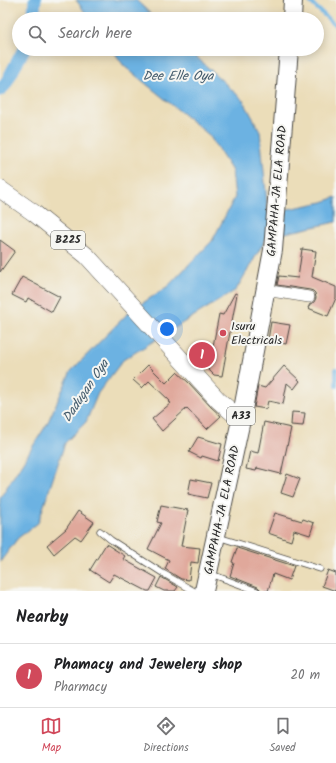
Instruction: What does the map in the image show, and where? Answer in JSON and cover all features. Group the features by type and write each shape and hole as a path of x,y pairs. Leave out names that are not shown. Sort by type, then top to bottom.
{"highway":[{"path":"292,12 293,0"},
{"name":"GAMPAHA-JA ELA ROAD","path":"204,591 241,420 275,241 289,56"}],"main road":[{"name":"B225","path":"0,190 34,213 87,256 218,400 241,420"}],"street":[{"path":"265,290 309,297"}],"lane":[{"path":"100,531 110,540 157,570 194,591"},
{"path":"216,536 320,569"},
{"path":"208,573 258,591"}],"water":[{"path":"76,0 136,0 149,12 85,12"},
{"name":"Dee Elle Oya","path":"117,56 196,56 243,100 260,131 268,213 323,202 336,197 336,222 267,237 236,290 123,360 98,393 86,422 65,443 38,523 18,538 0,562 0,498 47,424 71,371 128,313 168,286 212,241 235,197 232,171 209,135 124,66"}],"building":[{"path":"0,240 15,251 0,272"},
{"path":"302,249 316,251 312,277 336,287 336,298 328,316 308,308 316,298 313,291 277,285 279,276 298,278"},
{"path":"22,277 60,297 52,312 28,298 26,302 12,295"},
{"path":"235,293 237,294 222,376 214,375 190,351 197,343 211,357 219,314 223,315"},
{"path":"271,322 290,325 286,344 268,340"},
{"path":"148,365 166,383 177,372 221,416 207,429 187,408 162,431 152,419 171,403 169,402 170,401 149,381 142,388 133,380"},
{"path":"284,366 300,381 294,389 287,383 283,404 268,401 266,409 254,407 258,386 265,388"},
{"path":"292,412 305,413 303,426 291,425"},
{"path":"264,422 291,428 281,474 257,468 256,471 246,469 250,451 258,453"},
{"path":"198,437 222,444 218,461 202,456 201,458 189,452"},
{"path":"287,474 300,479 293,497 281,493"},
{"path":"191,479 211,483 207,498 188,494"},
{"path":"161,505 188,510 181,546 200,548 198,563 191,562 189,580 181,579 165,569 169,560 148,549 161,523 157,522"},
{"path":"78,511 94,522 81,540 75,536 54,554 47,545 66,529"},
{"path":"275,513 314,523 310,535 294,530 291,541 268,533"},
{"path":"106,544 125,556 123,559 157,578 150,591 147,591 114,574 109,582 90,570"},
{"path":"237,548 294,566 289,580 273,574 268,591 261,591 258,587 230,576 234,563 232,562"},
{"path":"328,570 336,573 336,591 322,586"},
{"path":"161,577 178,587 175,591 164,591 156,587"}],"waterway":[{"path":"34,12 35,0"},
{"path":"308,0 321,12"},
{"path":"324,15 336,26"},
{"path":"0,90 5,85 20,56"},
{"path":"336,369 336,386"}],"place":[{"name":"Isuru Electricals","path":"223,333"},
{"name":"Phamacy and Jewelery shop","path":"202,355"}],"water label":[{"name":"Dadugan Oya","path":"86,391"}]}
